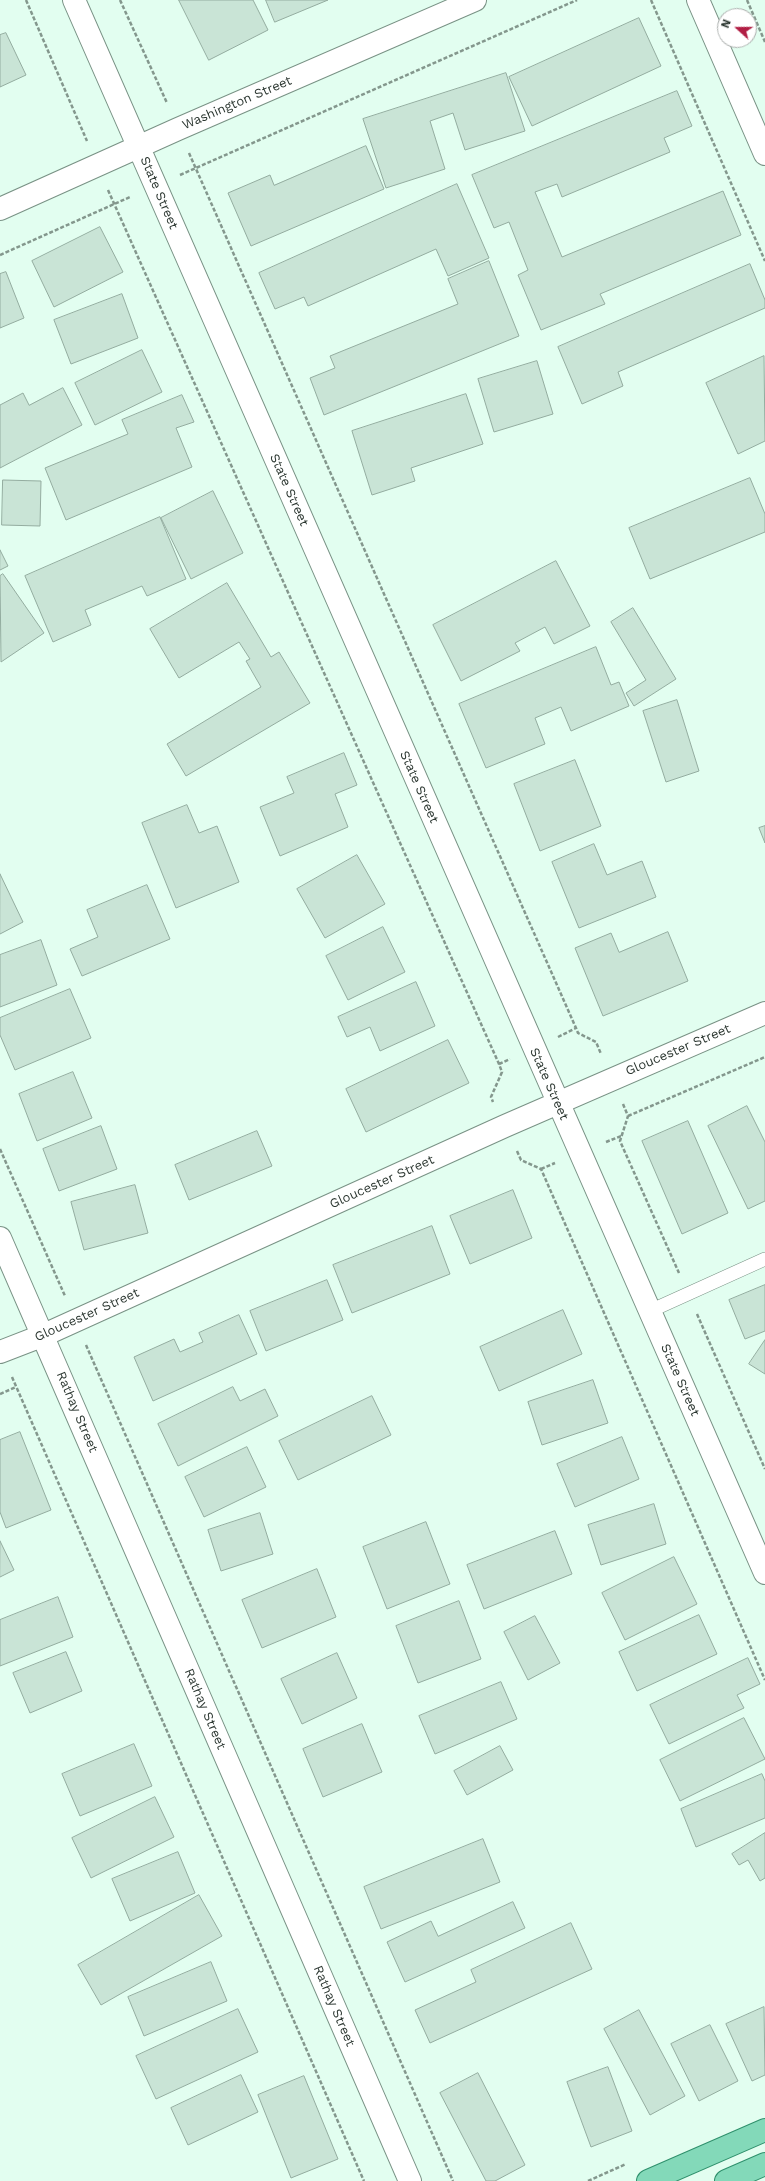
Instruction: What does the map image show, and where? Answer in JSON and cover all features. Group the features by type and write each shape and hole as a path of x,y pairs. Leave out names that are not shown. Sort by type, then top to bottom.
{"main road":[{"path":"648,2181 765,2130"},
{"path":"726,2181 765,2164"}],"street":[{"name":"State Street","path":"74,0 557,1103 650,1310 765,1573"},
{"name":"Washington Street","path":"0,209 178,129 475,0"},
{"path":"698,0 765,154"},
{"name":"Gloucester Street","path":"0,1352 44,1335 505,1126 765,1013"},
{"name":"Rathay Street","path":"0,1238 44,1335 410,2181"}],"lane":[{"path":"650,1310 687,1292 765,1259"}],"path":[{"path":"26,0 114,204 499,1064 502,1072 491,1097 521,1160 541,1169 765,1680"},
{"path":"120,0 196,168 578,1033 596,1042 628,1116 620,1141 765,1469"},
{"path":"0,255 577,0"},
{"path":"651,0 765,261"},
{"path":"747,0 765,42"},
{"path":"559,1036 576,1028"},
{"path":"499,1064 512,1058"},
{"path":"628,1116 765,1058"},
{"path":"0,1148 453,2181"},
{"path":"0,1352 364,2181"},
{"path":"0,1394 16,1387"}],"building":[{"path":"179,0 253,0 268,30 209,60"},
{"path":"266,0 328,0 275,22"},
{"path":"639,18 661,66 532,126 509,77"},
{"path":"6,33 26,75 0,87 0,35"},
{"path":"506,73 525,131 465,150 453,113 430,121 445,169 386,188 363,119"},
{"path":"677,91 692,126 664,138 670,152 562,197 557,184 535,192 562,257 723,191 741,235 600,294 605,304 541,330 518,275 528,270 509,222 494,228 472,175"},
{"path":"366,146 384,189 251,246 228,193 270,175 274,185"},
{"path":"457,184 489,258 448,276 436,249 308,306 304,297 275,309 259,273"},
{"path":"100,227 123,272 54,307 32,261"},
{"path":"489,261 519,336 324,415 310,378 335,368 330,356 458,304 448,279"},
{"path":"750,264 765,300 765,308 618,372 623,386 582,404 558,347"},
{"path":"6,272 24,318 0,328 0,274"},
{"path":"122,294 138,338 71,364 54,320"},
{"path":"142,350 162,392 95,425 75,383"},
{"path":"764,356 765,441 738,454 706,383"},
{"path":"537,361 553,414 494,432 478,379"},
{"path":"63,388 82,425 0,468 0,405 23,393 29,405"},
{"path":"466,394 483,444 411,468 415,481 372,495 352,431"},
{"path":"182,395 194,422 176,428 192,467 66,520 45,468 128,434 122,420"},
{"path":"750,478 765,514 765,532 650,579 629,528"},
{"path":"3,480 41,481 40,526 2,525"},
{"path":"213,491 243,553 191,579 161,518"},
{"path":"160,517 186,579 147,596 142,586 85,610 91,625 53,642 25,576"},
{"path":"0,550 8,566 0,570"},
{"path":"556,561 590,626 554,644 545,627 515,643 520,651 461,681 433,625"},
{"path":"3,574 44,633 1,662 0,576"},
{"path":"227,583 271,657 279,652 310,703 186,776 167,744 261,687 246,661 250,659 239,642 179,678 150,629"},
{"path":"633,608 676,679 634,706 626,693 646,680 611,622"},
{"path":"596,647 611,685 619,682 629,706 571,731 561,707 535,718 545,744 486,768 459,704"},
{"path":"677,700 699,771 666,782 643,711"},
{"path":"344,753 357,785 335,794 348,827 280,856 260,807 294,793 287,777"},
{"path":"575,760 601,826 540,851 514,784"},
{"path":"187,805 199,833 217,826 239,882 176,908 142,823"},
{"path":"765,826 765,843 759,828"},
{"path":"594,844 607,875 642,861 656,897 579,928 552,862"},
{"path":"357,855 385,904 325,938 297,889"},
{"path":"0,874 23,922 0,934"},
{"path":"147,885 170,939 82,976 70,949 98,937 87,910"},
{"path":"383,927 405,972 348,1000 326,956"},
{"path":"668,932 688,981 603,1016 575,948 611,933 619,952"},
{"path":"41,940 57,985 0,1007 0,955"},
{"path":"416,982 435,1026 380,1051 370,1027 347,1037 338,1017"},
{"path":"70,989 91,1038 15,1070 0,1035 0,1018"},
{"path":"448,1040 469,1083 366,1132 346,1089"},
{"path":"73,1072 92,1118 37,1141 19,1094"},
{"path":"747,1106 765,1142 765,1201 748,1209 708,1126"},
{"path":"688,1121 728,1213 682,1234 642,1141"},
{"path":"101,1126 117,1169 59,1191 43,1149"},
{"path":"257,1131 272,1166 189,1200 175,1165"},
{"path":"135,1185 148,1233 84,1250 71,1202"},
{"path":"513,1190 532,1238 470,1264 450,1216"},
{"path":"432,1226 450,1274 352,1313 333,1265"},
{"path":"327,1280 343,1320 266,1351 250,1311"},
{"path":"765,1285 765,1331 745,1339 729,1300"},
{"path":"563,1310 582,1354 499,1391 480,1347"},
{"path":"239,1315 257,1354 153,1401 134,1357 174,1339 180,1352 203,1342 199,1333"},
{"path":"765,1340 765,1374 749,1364"},
{"path":"593,1380 608,1423 542,1445 528,1402"},
{"path":"233,1387 240,1401 265,1389 278,1416 178,1466 158,1424"},
{"path":"372,1396 391,1435 298,1480 279,1441"},
{"path":"20,1432 51,1510 6,1528 0,1512 0,1440"},
{"path":"622,1437 639,1479 575,1507 557,1464"},
{"path":"247,1447 266,1487 204,1517 185,1477"},
{"path":"654,1504 666,1544 601,1565 588,1525"},
{"path":"260,1513 273,1554 221,1571 208,1530"},
{"path":"426,1522 450,1584 387,1609 363,1547"},
{"path":"555,1531 572,1574 484,1609 467,1565"},
{"path":"0,1541 14,1570 0,1577"},
{"path":"674,1557 697,1604 625,1640 602,1593"},
{"path":"317,1569 336,1617 262,1648 242,1600"},
{"path":"58,1597 73,1637 0,1666 0,1620"},
{"path":"459,1601 481,1659 418,1683 396,1626"},
{"path":"699,1615 717,1654 637,1691 619,1652"},
{"path":"535,1616 560,1663 528,1680 504,1632"},
{"path":"66,1652 82,1691 30,1713 13,1673"},
{"path":"337,1653 357,1698 302,1724 281,1679"},
{"path":"748,1658 760,1684 737,1695 744,1708 669,1744 650,1705"},
{"path":"501,1682 517,1719 435,1754 419,1716"},
{"path":"744,1718 765,1759 680,1801 660,1760"},
{"path":"362,1724 382,1772 323,1797 303,1749"},
{"path":"134,1744 152,1786 80,1816 62,1774"},
{"path":"500,1746 513,1770 467,1795 454,1771"},
{"path":"762,1774 765,1781 765,1818 696,1847 681,1809"},
{"path":"155,1797 174,1837 91,1878 72,1838"},
{"path":"765,1833 765,1878 760,1881 748,1860 739,1865 732,1854"},
{"path":"483,1839 500,1882 381,1929 364,1887"},
{"path":"178,1852 195,1893 130,1921 112,1879"},
{"path":"199,1895 222,1936 101,2005 78,1965"},
{"path":"513,1902 525,1928 405,1982 387,1942 431,1921 438,1936"},
{"path":"571,1923 592,1969 430,2043 415,2010 476,1982 471,1970"},
{"path":"211,1962 227,2001 144,2036 128,1997"},
{"path":"764,2007 765,2075 752,2081 726,2024"},
{"path":"238,2009 258,2052 156,2099 136,2056"},
{"path":"639,2010 685,2096 650,2115 604,2029"},
{"path":"710,2025 738,2081 699,2101 671,2044"},
{"path":"608,2067 632,2131 591,2147 567,2082"},
{"path":"478,2073 525,2165 495,2181 486,2181 440,2093"},
{"path":"241,2075 258,2112 188,2145 171,2108"},
{"path":"304,2076 338,2159 291,2178 258,2095"}]}
